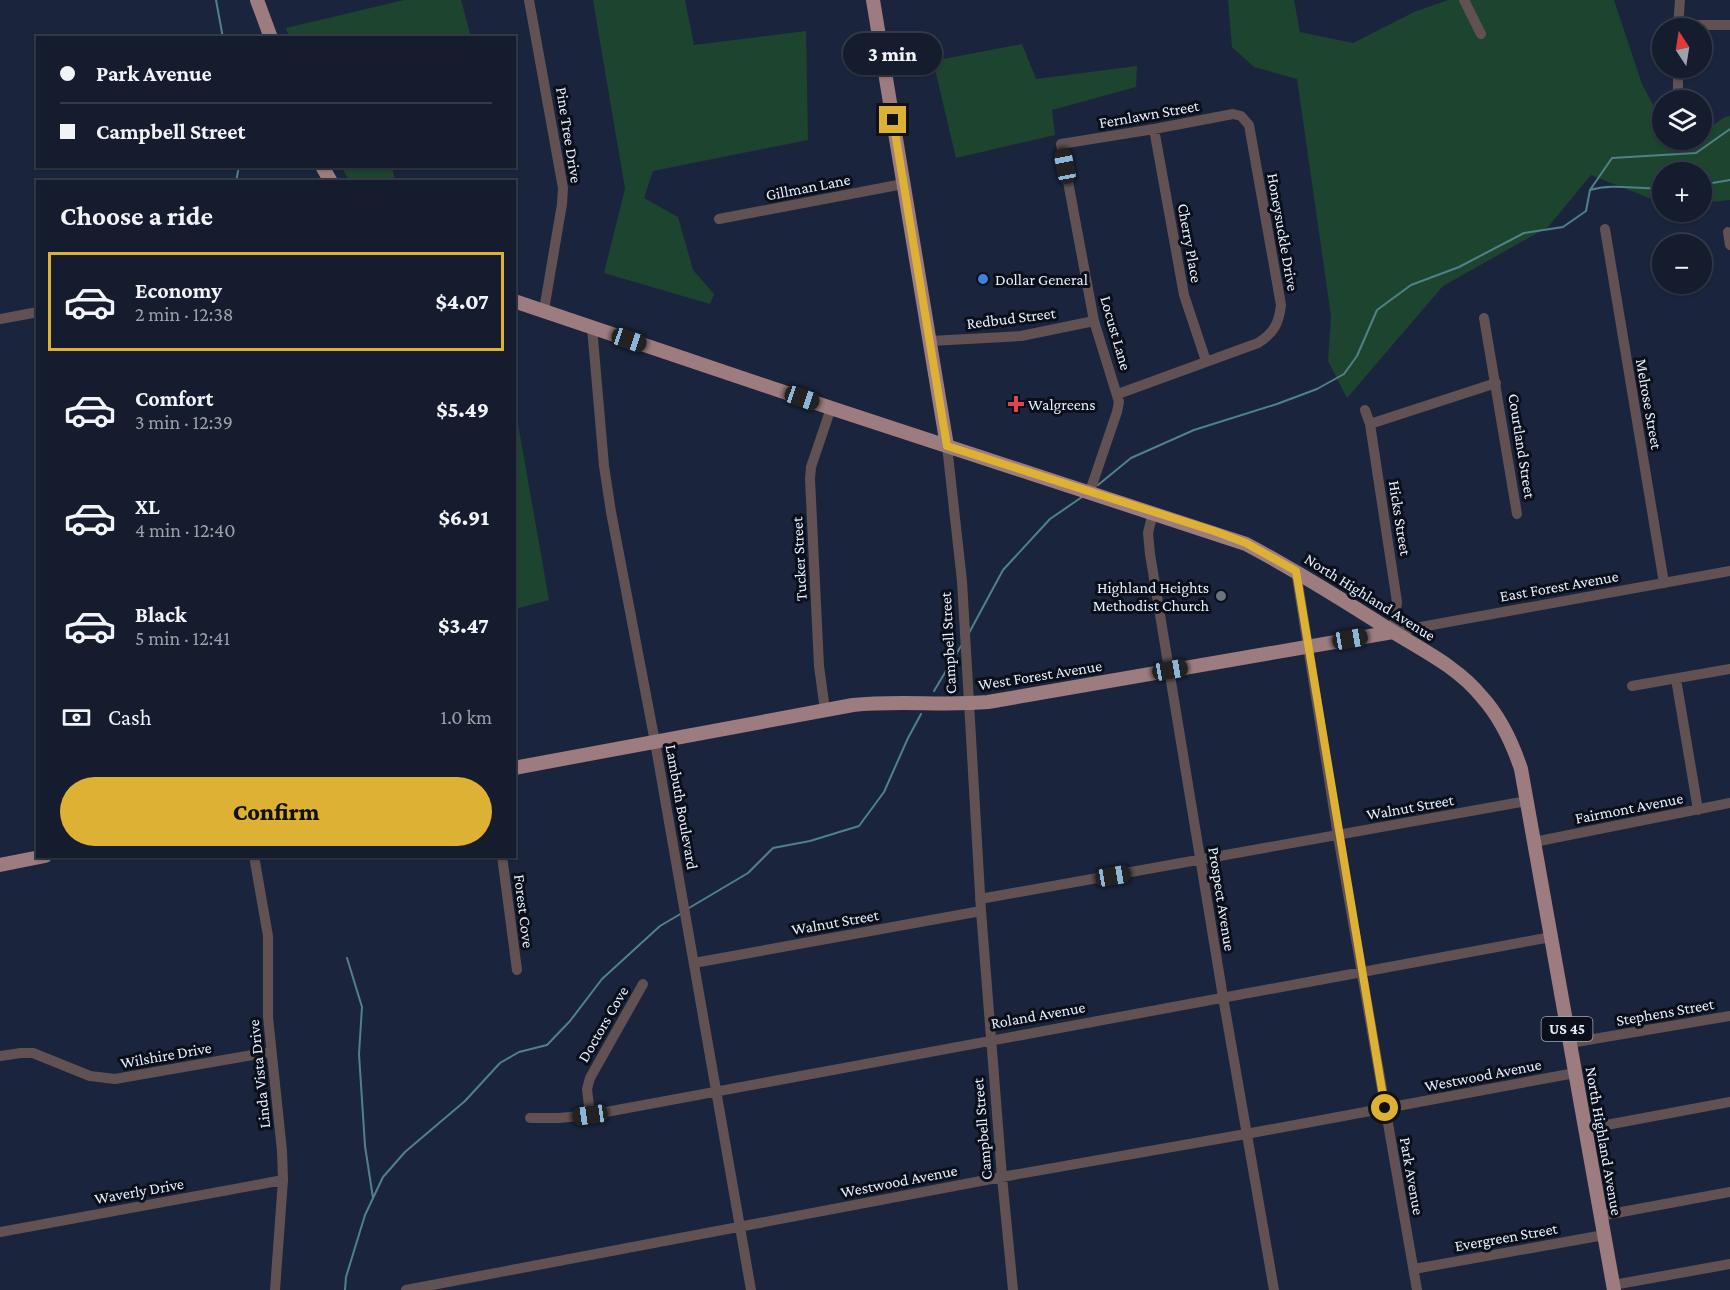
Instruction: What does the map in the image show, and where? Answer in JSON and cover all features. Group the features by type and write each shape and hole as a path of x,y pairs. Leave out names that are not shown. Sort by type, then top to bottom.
{"main road":[{"path":"257,0 270,36"},
{"name":"Campbell Street","path":"873,0 947,446"},
{"name":"North Highland Avenue","path":"516,302 831,408 1246,543 1296,571 1437,658 1481,695 1507,732 1521,769 1613,1288"},
{"name":"West Forest Avenue","path":"516,768 876,702 968,704 988,702 1393,632"},
{"path":"0,865 36,858"}],"street":[{"name":"Pine Tree Drive","path":"529,0 563,188 544,310"},
{"path":"1464,0 1481,34"},
{"path":"1679,18 1680,0"},
{"path":"1712,26 1730,25"},
{"name":"Fernlawn Street","path":"1061,144 1233,114 1241,116"},
{"name":"Honeysuckle Drive","path":"1118,394 1258,343 1276,328 1281,305 1249,125 1241,116"},
{"name":"Cherry Place","path":"1154,129 1184,296 1206,361"},
{"name":"Locust Lane","path":"1061,144 1094,321 1118,394 1118,412 1087,490"},
{"name":"Gillman Lane","path":"719,219 903,184"},
{"name":"Melrose Street","path":"1605,229 1664,583"},
{"path":"1728,232 1730,245"},
{"path":"0,319 36,312"},
{"name":"Courtland Street","path":"1484,318 1517,514"},
{"name":"Redbud Street","path":"931,341 1021,336 1094,321"},
{"name":"Lambuth Boulevard","path":"592,327 609,501 655,742 751,1290"},
{"name":"Courtland Street","path":"1370,423 1496,383"},
{"name":"Tucker Street","path":"825,710 819,666 810,480 811,467 831,408"},
{"name":"Hicks Street","path":"1365,410 1370,423 1397,602 1393,632"},
{"name":"Campbell Street","path":"947,446 962,581 981,911 1002,1177 1014,1290"},
{"name":"Prospect Avenue","path":"1153,512 1148,533 1150,554 1274,1290"},
{"name":"Park Avenue","path":"1296,571 1338,836 1417,1290"},
{"name":"East Forest Avenue","path":"1393,632 1730,571"},
{"path":"1632,686 1730,669"},
{"path":"1676,680 1698,810"},
{"name":"Walnut Street","path":"981,899 1527,801"},
{"name":"Fairmont Avenue","path":"1534,842 1730,803"},
{"name":"Linda Vista Drive","path":"254,858 268,936 270,1052 282,1151 283,1180 275,1290"},
{"name":"Forest Cove","path":"502,858 517,970"},
{"name":"Walnut Street","path":"694,963 981,911"},
{"name":"Roland Avenue","path":"530,1118 590,1115 1551,937"},
{"name":"Doctors Cove","path":"590,1115 587,1089 590,1078 644,984"},
{"name":"Stephens Street","path":"1570,1044 1730,1016"},
{"name":"Wilshire Drive","path":"0,1056 33,1053 90,1076 114,1079 270,1052"},
{"name":"Westwood Avenue","path":"406,1290 457,1285 739,1226 1575,1073"},
{"path":"1585,1129 1730,1102"},
{"name":"Waverly Drive","path":"0,1232 283,1180"},
{"path":"1600,1216 1730,1192"},
{"name":"Evergreen Street","path":"1414,1269 1604,1234"},
{"path":"1613,1288 1730,1264"}],"green space":[{"path":"404,0 461,0 471,36 289,36 286,28"},
{"path":"593,0 685,0 694,45 806,31 808,140 653,171 644,198 678,217 693,270 714,294 710,304 604,273 625,189"},
{"path":"1228,0 1294,0 1300,32 1353,43 1414,12 1448,0 1614,0 1642,84 1652,103 1652,150 1712,150 1712,126 1730,116 1730,200 1712,202 1712,162 1652,162 1652,199 1591,175 1548,227 1443,286 1347,398 1328,361 1331,316 1297,79 1254,67 1232,47"},
{"path":"1022,44 1036,79 1137,66 1136,87 1052,110 1055,135 956,158 933,61"},
{"path":"342,168 392,168 395,180 349,180"},
{"path":"516,413 549,600 516,608"}],"waterway":[{"path":"216,0 223,36"},
{"path":"1590,190 1612,158 1696,153 1730,129"},
{"path":"236,180 239,168"},
{"path":"1712,183 1730,180"},
{"path":"1098,485 1131,458 1194,430 1317,389 1344,374 1357,356 1377,310 1411,285 1459,267 1524,233 1563,227 1586,211 1590,190 1608,187 1652,188"},
{"path":"969,633 1003,570 1050,519 1082,497"},
{"path":"934,691 961,646"},
{"path":"689,908 748,873 773,848 810,841 859,826 884,792 921,714"},
{"path":"345,1290 346,1277 365,1215 383,1177 405,1152 465,1101 500,1063 519,1052 547,1045 570,1021 602,979 660,926 682,913"},
{"path":"347,958 362,1007 359,1054 365,1146 373,1198"}],"place":[{"name":"Dollar General","path":"983,279"},
{"name":"Walgreens","path":"1016,404"},
{"name":"Highland Heights Methodist Church","path":"1221,596"}],"route":[{"path":"893,120 947,446 1214,531 1246,543 1296,571 1338,836 1385,1108"}]}
